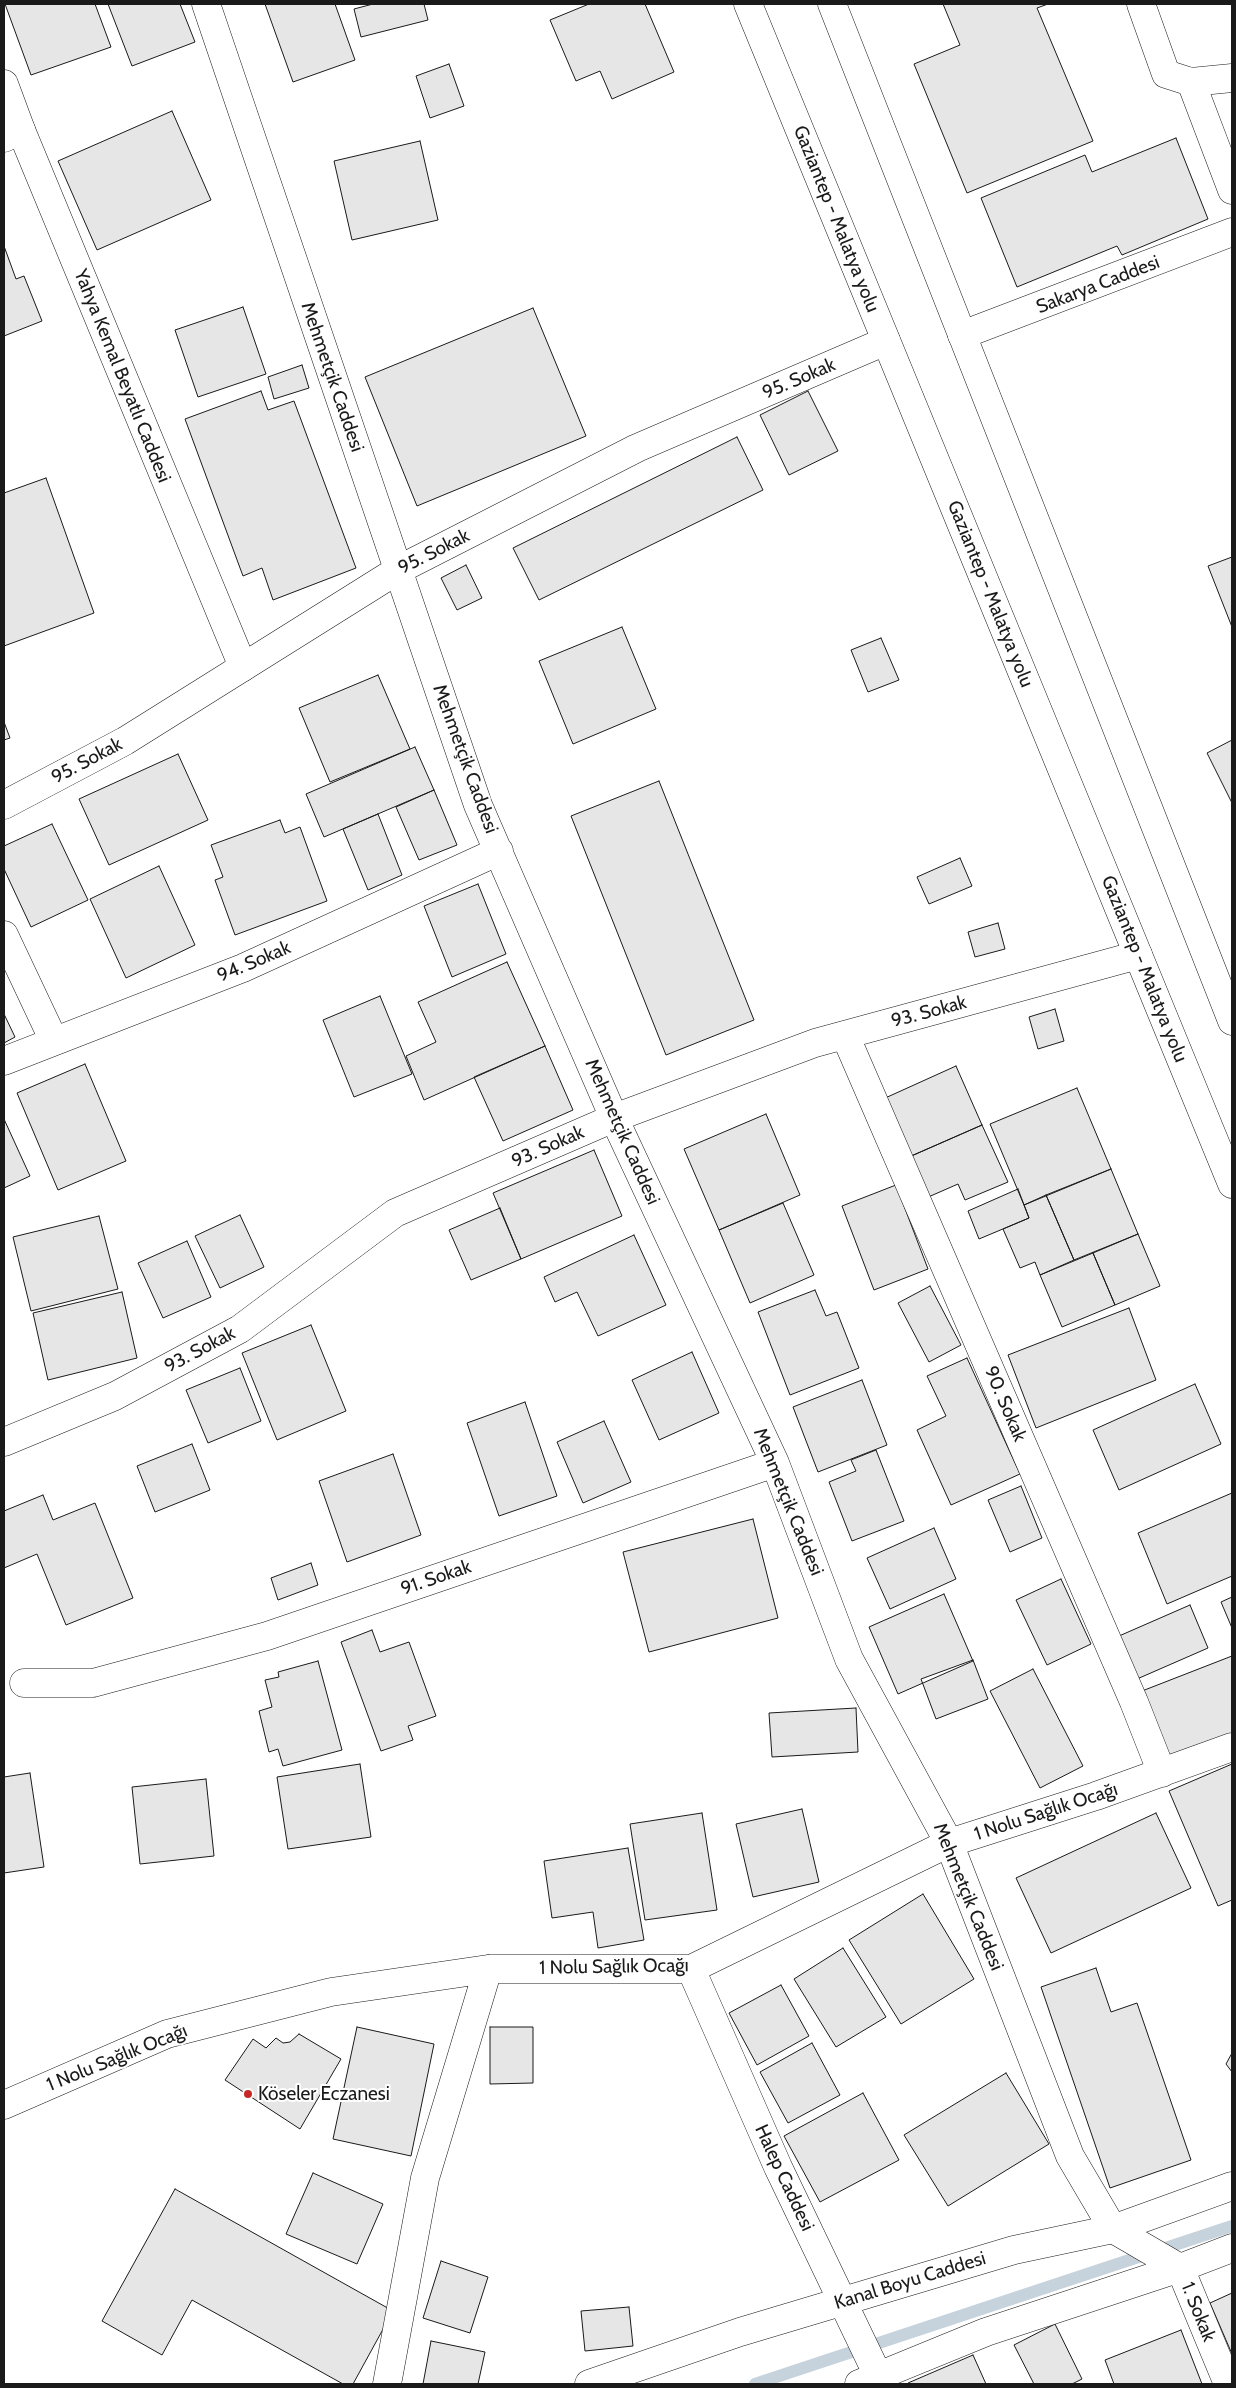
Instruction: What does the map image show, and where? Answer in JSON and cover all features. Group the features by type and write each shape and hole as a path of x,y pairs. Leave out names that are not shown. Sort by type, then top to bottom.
{"main road":[{"name":"Mehmetçik Caddesi","path":"206,4 478,805 614,1118 775,1463 850,1659 949,1843 1070,2156 1113,2229"},
{"name":"Gaziantep - Malatya yolu","path":"748,4 1232,1184"},
{"path":"832,4 1232,1021"},
{"path":"1141,4 1166,74 1191,82 1232,78"},
{"path":"1191,82 1232,190"},
{"name":"Yahya Kemal Beyatlı Caddesi","path":"4,84 12,134 243,667"},
{"name":"Sakarya Caddesi","path":"962,336 1232,232"},
{"name":"95. Sokak","path":"4,805 125,741 398,570 637,448 886,341"},
{"name":"94. Sokak","path":"4,1061 243,968 499,851"},
{"path":"4,935 54,1041"},
{"name":"93. Sokak","path":"4,1442 115,1396 240,1329 395,1213 614,1118 815,1043 1138,955"},
{"name":"90. Sokak","path":"845,1035 1134,1702 1162,1773"},
{"name":"91. Sokak","path":"24,1683 93,1683 267,1636 775,1463"},
{"name":"1 Nolu Sağlık Ocağı","path":"4,2105 166,2034 331,1992 488,1969 691,1969 949,1843 1162,1773 1232,1747"},
{"path":"387,2384 425,2178 488,1969"},
{"name":"Halep Caddesi","path":"691,1969 778,2167 841,2302 873,2382"},
{"name":"Kanal Boyu Caddesi","path":"589,2384 740,2332 1014,2250 1113,2229 1232,2186"},
{"path":"1113,2229 1180,2268"},
{"path":"873,2382 986,2332 1180,2268 1232,2248"},
{"name":"1. Sokak","path":"1180,2268 1228,2384"}],"building":[{"path":"5,4 95,4 111,47 31,75"},
{"path":"108,4 180,4 195,42 132,66"},
{"path":"265,4 335,4 355,60 293,82"},
{"path":"373,4 424,4 428,20 361,37 354,9"},
{"path":"589,4 645,4 674,72 612,99 600,71 576,81 550,20"},
{"path":"943,4 1048,4 1037,8 1093,141 967,193 914,64 960,45"},
{"path":"449,64 464,106 430,118 416,76"},
{"path":"172,111 211,200 97,250 58,161"},
{"path":"1176,138 1208,219 1122,255 1117,246 1017,287 981,198 1085,155 1092,172"},
{"path":"420,141 438,220 352,240 334,161"},
{"path":"4,246 16,279 24,276 42,321 4,336"},
{"path":"243,307 266,374 198,397 175,330"},
{"path":"533,308 586,436 417,506 365,377"},
{"path":"302,365 309,388 274,399 268,377"},
{"path":"261,391 268,410 294,401 356,568 273,600 262,568 243,576 185,419"},
{"path":"808,391 838,451 789,475 760,415"},
{"path":"737,437 763,490 539,600 513,548"},
{"path":"46,478 94,613 4,646 4,493"},
{"path":"1232,557 1232,627 1208,566"},
{"path":"466,565 482,598 457,610 441,578"},
{"path":"622,627 656,709 573,744 539,661"},
{"path":"881,638 899,680 868,692 851,650"},
{"path":"378,675 410,749 330,782 299,708"},
{"path":"4,722 10,738 4,740"},
{"path":"1232,740 1232,803 1207,753"},
{"path":"415,747 434,790 324,837 306,794"},
{"path":"178,754 208,820 109,865 79,799"},
{"path":"659,781 754,1020 666,1055 571,816"},
{"path":"434,790 457,845 419,860 396,807"},
{"path":"378,814 402,875 368,890 343,829"},
{"path":"280,820 285,833 300,827 327,901 235,935 215,880 223,877 211,845"},
{"path":"52,824 88,900 31,927 4,869 4,846"},
{"path":"960,858 972,886 929,904 917,877"},
{"path":"159,866 195,945 126,978 90,899"},
{"path":"478,884 506,954 452,977 424,906"},
{"path":"998,923 1005,949 975,957 968,932"},
{"path":"507,962 545,1046 424,1100 406,1056 436,1042 418,1002"},
{"path":"380,996 412,1074 354,1097 323,1020"},
{"path":"1055,1009 1064,1041 1038,1049 1029,1017"},
{"path":"4,1014 15,1037 4,1043"},
{"path":"545,1046 573,1110 503,1141 474,1077"},
{"path":"85,1064 126,1161 58,1190 17,1093"},
{"path":"956,1066 982,1125 909,1157 883,1099"},
{"path":"1077,1088 1111,1169 1024,1205 990,1124"},
{"path":"766,1114 800,1195 719,1230 684,1149"},
{"path":"4,1119 30,1176 4,1188"},
{"path":"982,1125 1008,1182 965,1200 958,1184 926,1198 909,1157"},
{"path":"594,1150 622,1216 521,1259 493,1193"},
{"path":"1111,1169 1138,1234 1074,1260 1046,1195"},
{"path":"896,1185 928,1269 874,1290 842,1206"},
{"path":"1018,1189 1029,1218 979,1239 968,1211"},
{"path":"1046,1195 1074,1260 1040,1275 1035,1262 1020,1268 1003,1229 1029,1218 1024,1205"},
{"path":"783,1203 814,1275 750,1303 719,1230"},
{"path":"500,1208 521,1259 471,1280 449,1230"},
{"path":"240,1215 264,1267 220,1288 195,1236"},
{"path":"99,1216 118,1289 31,1311 13,1237"},
{"path":"1138,1234 1160,1286 1115,1305 1093,1253"},
{"path":"634,1235 666,1305 598,1336 577,1292 555,1302 544,1277"},
{"path":"187,1241 211,1297 163,1318 138,1263"},
{"path":"1093,1253 1115,1305 1062,1327 1040,1275"},
{"path":"930,1286 961,1345 929,1362 898,1303"},
{"path":"815,1290 826,1316 837,1312 859,1368 790,1395 758,1312"},
{"path":"122,1292 137,1358 48,1380 33,1313"},
{"path":"1129,1308 1156,1380 1036,1428 1008,1355"},
{"path":"311,1325 346,1411 277,1440 242,1353"},
{"path":"692,1352 719,1413 659,1440 632,1380"},
{"path":"967,1358 1020,1474 951,1505 917,1430 946,1416 927,1376"},
{"path":"240,1368 261,1421 208,1443 186,1390"},
{"path":"862,1380 887,1445 818,1472 793,1407"},
{"path":"1195,1384 1221,1444 1119,1490 1093,1430"},
{"path":"525,1402 557,1496 499,1516 467,1423"},
{"path":"604,1421 631,1482 583,1503 557,1442"},
{"path":"192,1444 210,1490 155,1512 137,1466"},
{"path":"876,1450 904,1521 852,1541 829,1482 856,1471 851,1460"},
{"path":"393,1454 421,1535 347,1562 319,1481"},
{"path":"1021,1486 1042,1538 1010,1552 988,1500"},
{"path":"1232,1493 1232,1576 1167,1604 1138,1533"},
{"path":"43,1495 53,1520 95,1503 133,1598 66,1625 37,1554 4,1568 4,1511"},
{"path":"753,1519 778,1618 649,1652 623,1552"},
{"path":"934,1528 956,1579 890,1609 867,1558"},
{"path":"311,1563 318,1585 278,1600 271,1578"},
{"path":"1061,1579 1091,1644 1047,1665 1016,1600"},
{"path":"944,1594 973,1661 898,1694 869,1627"},
{"path":"1232,1597 1232,1628 1221,1602"},
{"path":"1190,1605 1208,1648 1137,1679 1119,1636"},
{"path":"372,1630 380,1652 409,1642 436,1716 408,1726 413,1740 381,1751 341,1642"},
{"path":"1232,1656 1232,1735 1167,1760 1142,1691"},
{"path":"973,1660 988,1699 936,1719 921,1679"},
{"path":"318,1661 342,1750 283,1766 278,1749 269,1752 259,1711 272,1707 265,1680 279,1677 278,1672"},
{"path":"1033,1669 1083,1766 1040,1788 990,1691"},
{"path":"856,1708 858,1752 772,1757 769,1713"},
{"path":"360,1764 371,1837 288,1849 277,1777"},
{"path":"1232,1764 1232,1900 1218,1906 1169,1791"},
{"path":"30,1773 44,1867 4,1873 4,1777"},
{"path":"206,1779 214,1856 140,1864 132,1787"},
{"path":"802,1809 819,1882 753,1897 736,1824"},
{"path":"702,1813 717,1910 645,1920 630,1824"},
{"path":"1156,1813 1191,1888 1051,1953 1016,1878"},
{"path":"628,1848 644,1940 598,1948 593,1912 552,1918 544,1861"},
{"path":"923,1894 974,1979 901,2024 849,1940"},
{"path":"843,1948 886,2017 836,2047 794,1979"},
{"path":"1096,1968 1111,2012 1137,2003 1191,2160 1110,2188 1041,1987"},
{"path":"781,1985 809,2036 757,2065 729,2013"},
{"path":"357,2027 434,2044 411,2156 333,2139"},
{"path":"490,2027 533,2027 533,2083 490,2084"},
{"path":"299,2034 341,2059 300,2129 225,2080 253,2039 266,2048 276,2038 283,2043 290,2042"},
{"path":"812,2043 840,2095 788,2123 760,2072"},
{"path":"1232,2053 1232,2072 1226,2064"},
{"path":"1006,2073 1049,2144 948,2206 904,2135"},
{"path":"863,2093 899,2160 820,2202 784,2136"},
{"path":"313,2173 383,2204 357,2264 286,2234"},
{"path":"175,2189 393,2311 353,2384 343,2384 192,2300 162,2355 102,2321"},
{"path":"441,2261 488,2277 470,2333 423,2318"},
{"path":"1232,2293 1232,2354 1210,2303"},
{"path":"629,2307 633,2346 585,2351 581,2311"},
{"path":"1055,2324 1082,2379 1072,2384 1034,2384 1014,2345"},
{"path":"1181,2330 1202,2384 1114,2384 1105,2360"},
{"path":"431,2341 485,2352 478,2384 423,2384"},
{"path":"973,2355 986,2384 908,2384 908,2383"}],"waterway":[{"path":"755,2384 1232,2226"}],"place":[{"name":"Köseler Eczanesi","path":"248,2094"}]}
